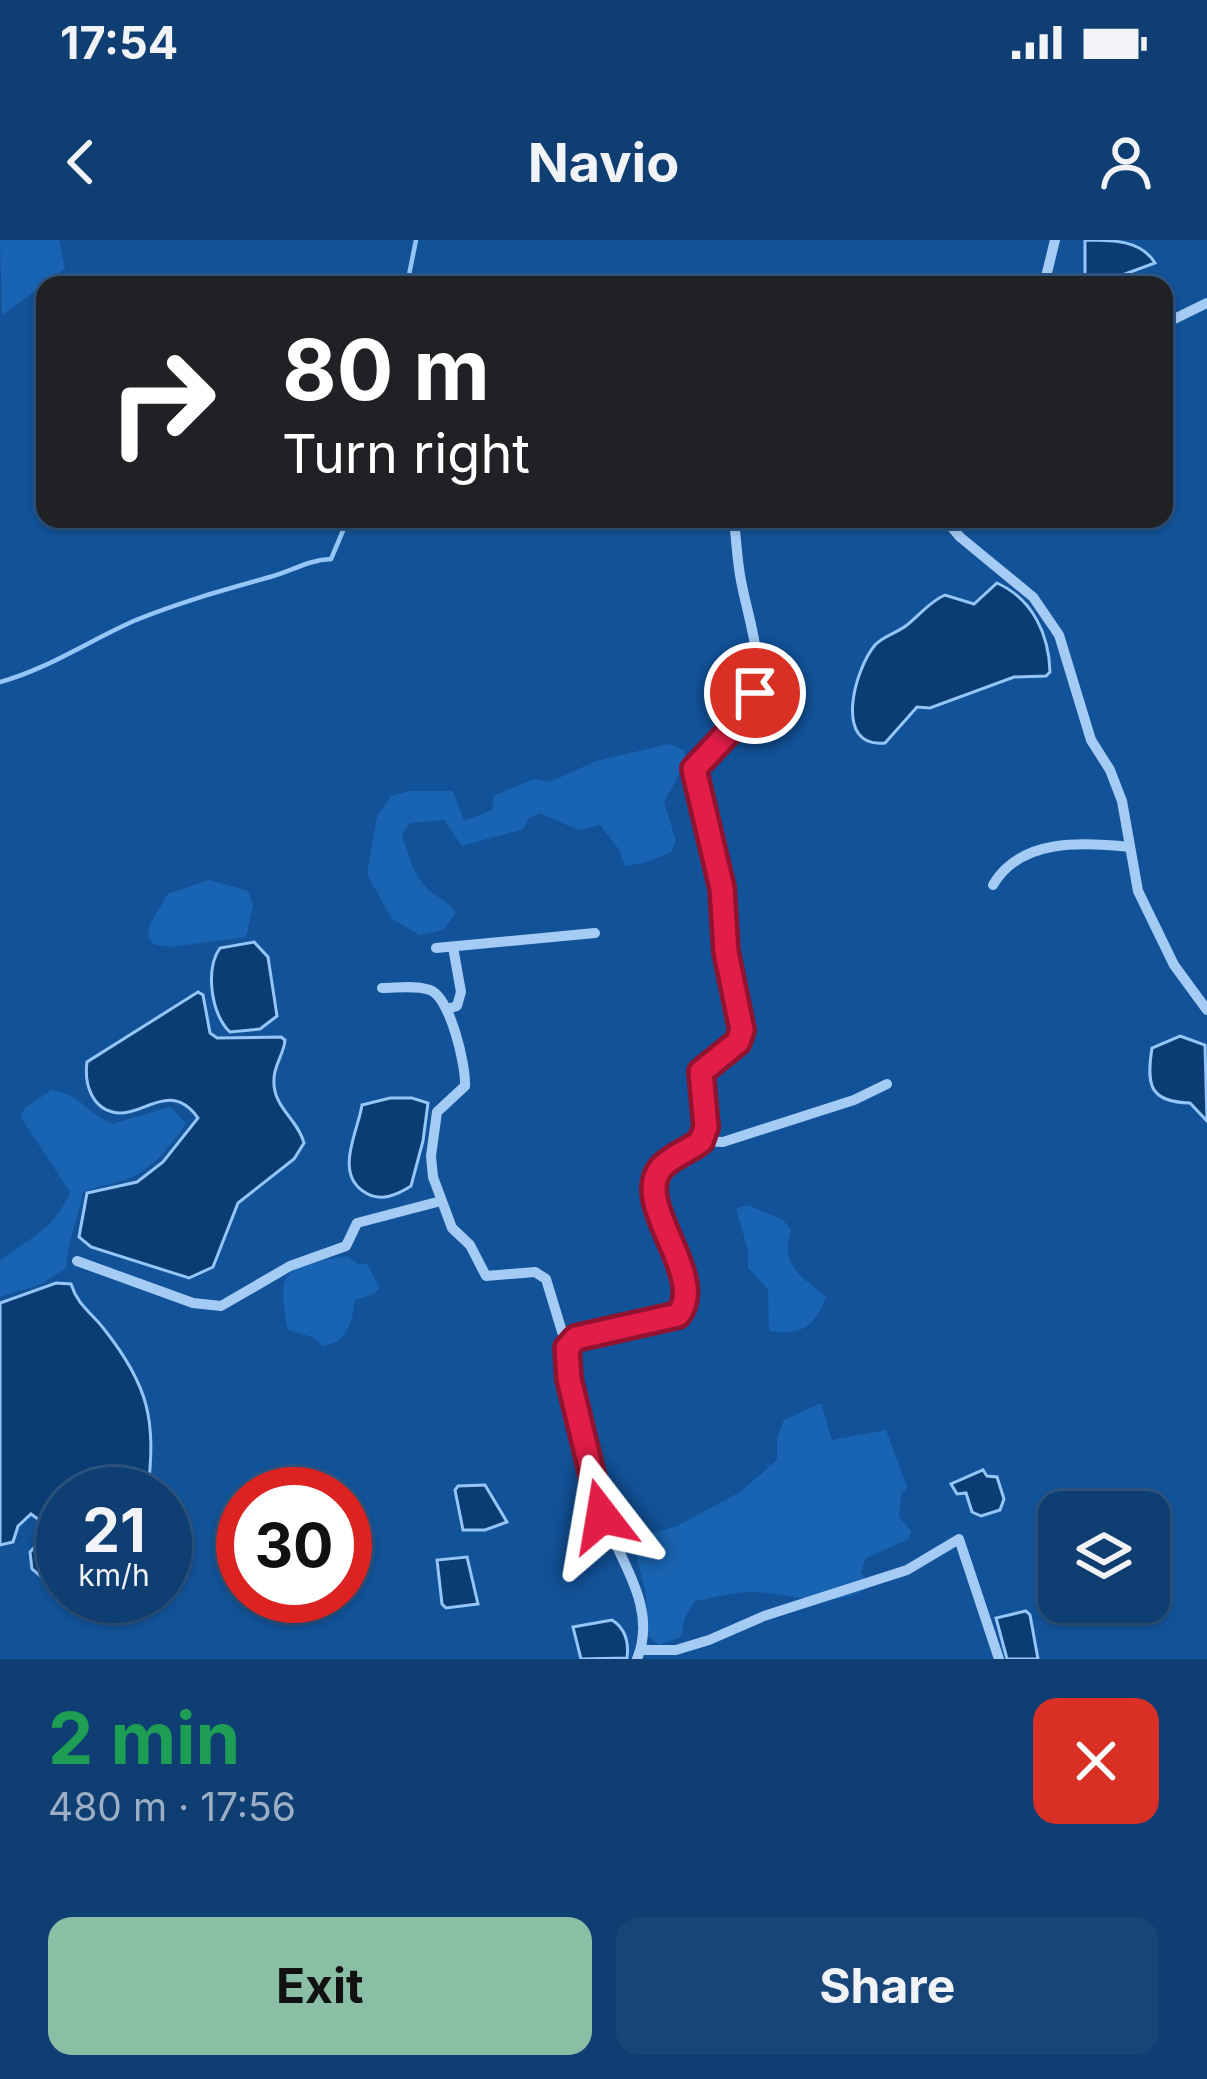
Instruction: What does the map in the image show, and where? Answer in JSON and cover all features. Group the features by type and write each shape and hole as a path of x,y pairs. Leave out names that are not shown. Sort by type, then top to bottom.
{"street":[{"path":"1046,276 1055,240"},
{"path":"1173,320 1207,303"},
{"path":"701,1141 706,1127 701,1072 738,1042 742,1030 726,952 722,888 694,778 697,763 744,716 755,693 752,631 735,528"},
{"path":"952,528 1033,597 1059,634 1086,728 1122,800 1138,891 1174,965 1207,1010"},
{"path":"993,884 1003,867 1041,849 1073,844 1130,847"},
{"path":"436,948 595,933"},
{"path":"447,1009 457,1006 461,992 453,947"},
{"path":"382,988 433,990 447,1009 466,1068 465,1086 437,1112 433,1177 452,1228 470,1245 487,1276 535,1272 546,1279 567,1348 569,1379 593,1488 608,1533 637,1592 644,1637 639,1654 710,1640 764,1616 907,1570 959,1539 999,1659"},
{"path":"567,1348 576,1338 669,1318 682,1310 686,1287 656,1198 655,1180 662,1166 701,1141 723,1142 854,1100 887,1084"},
{"path":"77,1261 193,1303 221,1306 290,1266 346,1246 357,1223 441,1201"}],"shaded area":[{"path":"0,240 59,240 65,269 55,276 36,276 36,290 2,315"},
{"path":"1085,240 1134,246 1155,263 1120,276 1085,276"},
{"path":"997,583 1020,598 1037,620 1050,672 1014,677 930,708 917,707 885,743 869,742 859,734 853,721 855,689 875,645 939,598 945,595 974,604"},
{"path":"669,744 684,750 687,760 664,802 676,841 671,852 625,866 600,825 578,830 540,813 529,818 523,829 462,846 444,820 410,823 402,834 413,867 427,889 456,913 443,930 420,935 392,919 367,874 377,817 391,796 453,791 464,821 492,810 494,796 533,779 550,782 596,761"},
{"path":"209,880 248,891 253,905 246,937 170,947 153,944 148,937 150,924 168,894"},
{"path":"254,942 268,957 277,1016 260,1029 230,1032 215,1003 215,957 220,948"},
{"path":"198,992 203,995 210,1033 217,1038 285,1040 274,1089 304,1143 294,1159 238,1203 213,1267 189,1278 91,1247 79,1237 87,1193 137,1182 163,1162 198,1118 178,1101 119,1113 102,1107 92,1095 87,1062"},
{"path":"1180,1036 1205,1045 1207,1121 1190,1103 1159,1095 1151,1082 1152,1048"},
{"path":"51,1090 69,1095 112,1124 170,1107 186,1123 147,1168 83,1192 66,1268 42,1284 0,1297 0,1260 50,1223 70,1192 21,1118 24,1109"},
{"path":"390,1098 428,1103 411,1186 395,1195 377,1197 356,1185 350,1152 362,1105"},
{"path":"747,1205 783,1220 791,1230 790,1261 826,1297 805,1327 769,1331 768,1289 748,1268 736,1209"},
{"path":"347,1256 367,1264 380,1288 355,1300 343,1336 322,1346 315,1338 288,1330 283,1293 290,1273 310,1263"},
{"path":"56,1283 71,1284 131,1368 146,1405 151,1443 149,1467 36,1467 36,1518 31,1514 18,1526 13,1542 0,1545 0,1303"},
{"path":"821,1403 832,1440 886,1430 907,1487 901,1495 899,1517 911,1531 909,1539 866,1558 861,1572 869,1587 854,1594 826,1600 747,1592 695,1601 681,1637 659,1645 648,1636 646,1595 635,1550 647,1535 677,1526 740,1492 777,1460 777,1438 784,1420"},
{"path":"983,1470 997,1477 1004,1499 1000,1510 981,1516 972,1512 966,1493 957,1494 951,1484"},
{"path":"485,1485 507,1522 485,1530 463,1530 455,1490"},
{"path":"36,1546 36,1572 32,1569 30,1552"},
{"path":"467,1557 478,1604 446,1608 437,1560"},
{"path":"1026,1611 1038,1659 1007,1659 996,1618"},
{"path":"612,1620 626,1637 627,1658 581,1659 573,1627"}],"waterway":[{"path":"409,276 416,240"},
{"path":"0,682 153,614 331,559 344,528"}],"route":[{"path":"602,1516 569,1379 567,1348 576,1338 678,1315 686,1304 686,1287 656,1198 655,1180 662,1166 701,1141 706,1127 701,1072 738,1042 742,1030 726,952 722,888 694,769 744,716 755,693"}]}
